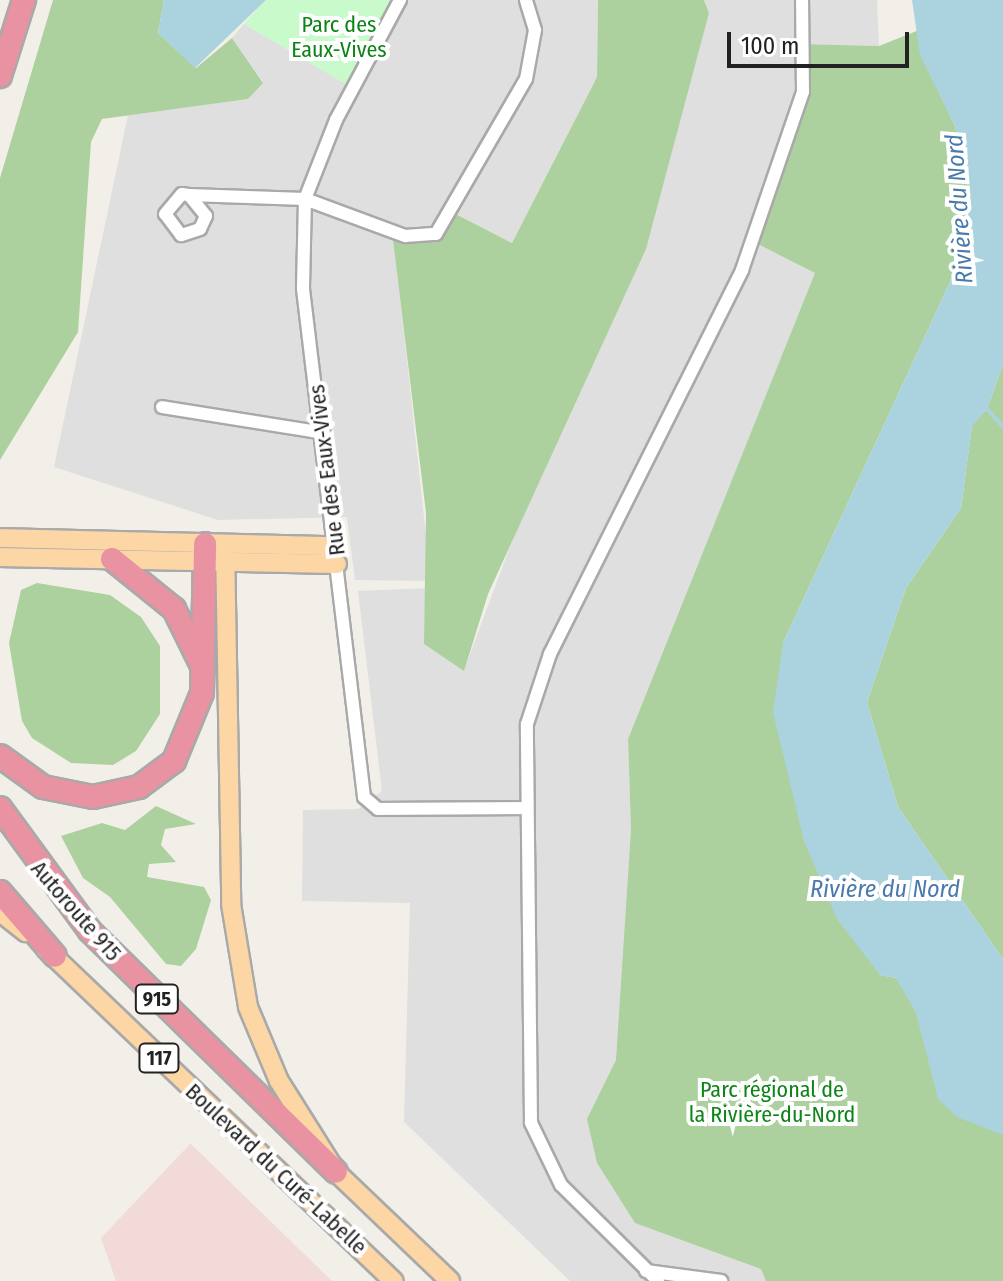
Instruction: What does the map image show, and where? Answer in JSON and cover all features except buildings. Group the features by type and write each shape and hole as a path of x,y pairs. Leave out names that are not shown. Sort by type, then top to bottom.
{"highway":[{"path":"0,76 24,0"},
{"path":"0,756 33,782 67,795 105,797 139,787 187,744 204,669 215,553"},
{"path":"112,559 174,609 204,669"},
{"name":"Autoroute 915","path":"0,808 90,931 336,1172"},
{"name":"Autoroute 915","path":"0,892 55,956"}],"main road":[{"path":"0,538 215,553 336,555"},
{"path":"0,557 112,559 215,553"},
{"name":"Boulevard du Curé-Labelle","path":"215,553 231,904 240,974 274,1071 336,1172 450,1281"},
{"name":"Boulevard du Curé-Labelle","path":"0,912 55,956 394,1281"}],"street":[{"name":"Rue des Eaux-Vives","path":"400,0 336,120 305,199 303,289 324,433 364,797 378,809 525,808"},
{"path":"189,195 305,199 405,236 436,234 526,79 535,30 526,0"},
{"path":"658,1281 561,1185 531,1123 525,808 527,724 550,654 742,270 803,92 802,0"},
{"path":"162,407 324,433"},
{"path":"646,1271 721,1281"}],"shaded area":[{"path":"400,0 598,0 597,77 512,243 451,211 437,235 393,232 431,581 355,580 347,517 218,520 54,467 128,115 248,99 263,82 232,38 244,24 353,88"},
{"path":"704,0 877,0 879,46 803,44 816,273 628,739 631,829 791,1281 570,1281 404,1122 410,903 302,901 303,810 358,809 382,791 358,591 429,588 424,644 464,670 709,13"},
{"path":"190,1144 332,1281 116,1281 101,1238"}],"green space":[{"path":"53,0 164,0 158,33 196,68 232,38 263,83 248,99 102,119 91,142 78,332 0,460 0,178"},
{"name":"Parc des Eaux-Vives","path":"266,0 400,0 354,89 244,24"},
{"path":"598,0 704,0 709,13 646,249 488,594 464,671 424,644 426,513 392,231 437,235 450,211 512,243 597,77"},
{"name":"Parc régional de la Rivière-du-Nord","path":"919,30 921,55 955,126 970,197 950,282 783,643 880,975 896,978 1003,1135 1003,1281 766,1281 761,1269 635,1223 597,1163 587,1119 616,1060 631,830 628,739 815,273 752,241 803,92 802,44 879,46"},
{"path":"1003,364 1003,959 898,807 867,702 906,588 961,508 972,425 987,409"},
{"path":"37,583 110,595 141,617 160,646 160,714 136,751 113,765 71,763 32,738 22,721 9,643 21,590"},
{"path":"156,806 196,824 165,829 161,845 176,862 149,864 147,877 204,887 211,900 196,949 181,966 166,964 110,897 83,878 61,836 102,823 125,830"}],"water":[{"path":"164,0 266,0 195,68 158,33"},
{"name":"Rivière du Nord","path":"912,0 1003,0 1003,364 987,409 972,426 961,508 906,588 867,702 898,807 1003,959 1003,1135 957,1117 938,1099 916,1013 896,978 880,975 837,919 804,841 773,712 783,643 950,282 970,197 955,126 920,55"}],"waterway":[{"name":"Rivière du Nord","path":"987,409 1003,427"}]}
